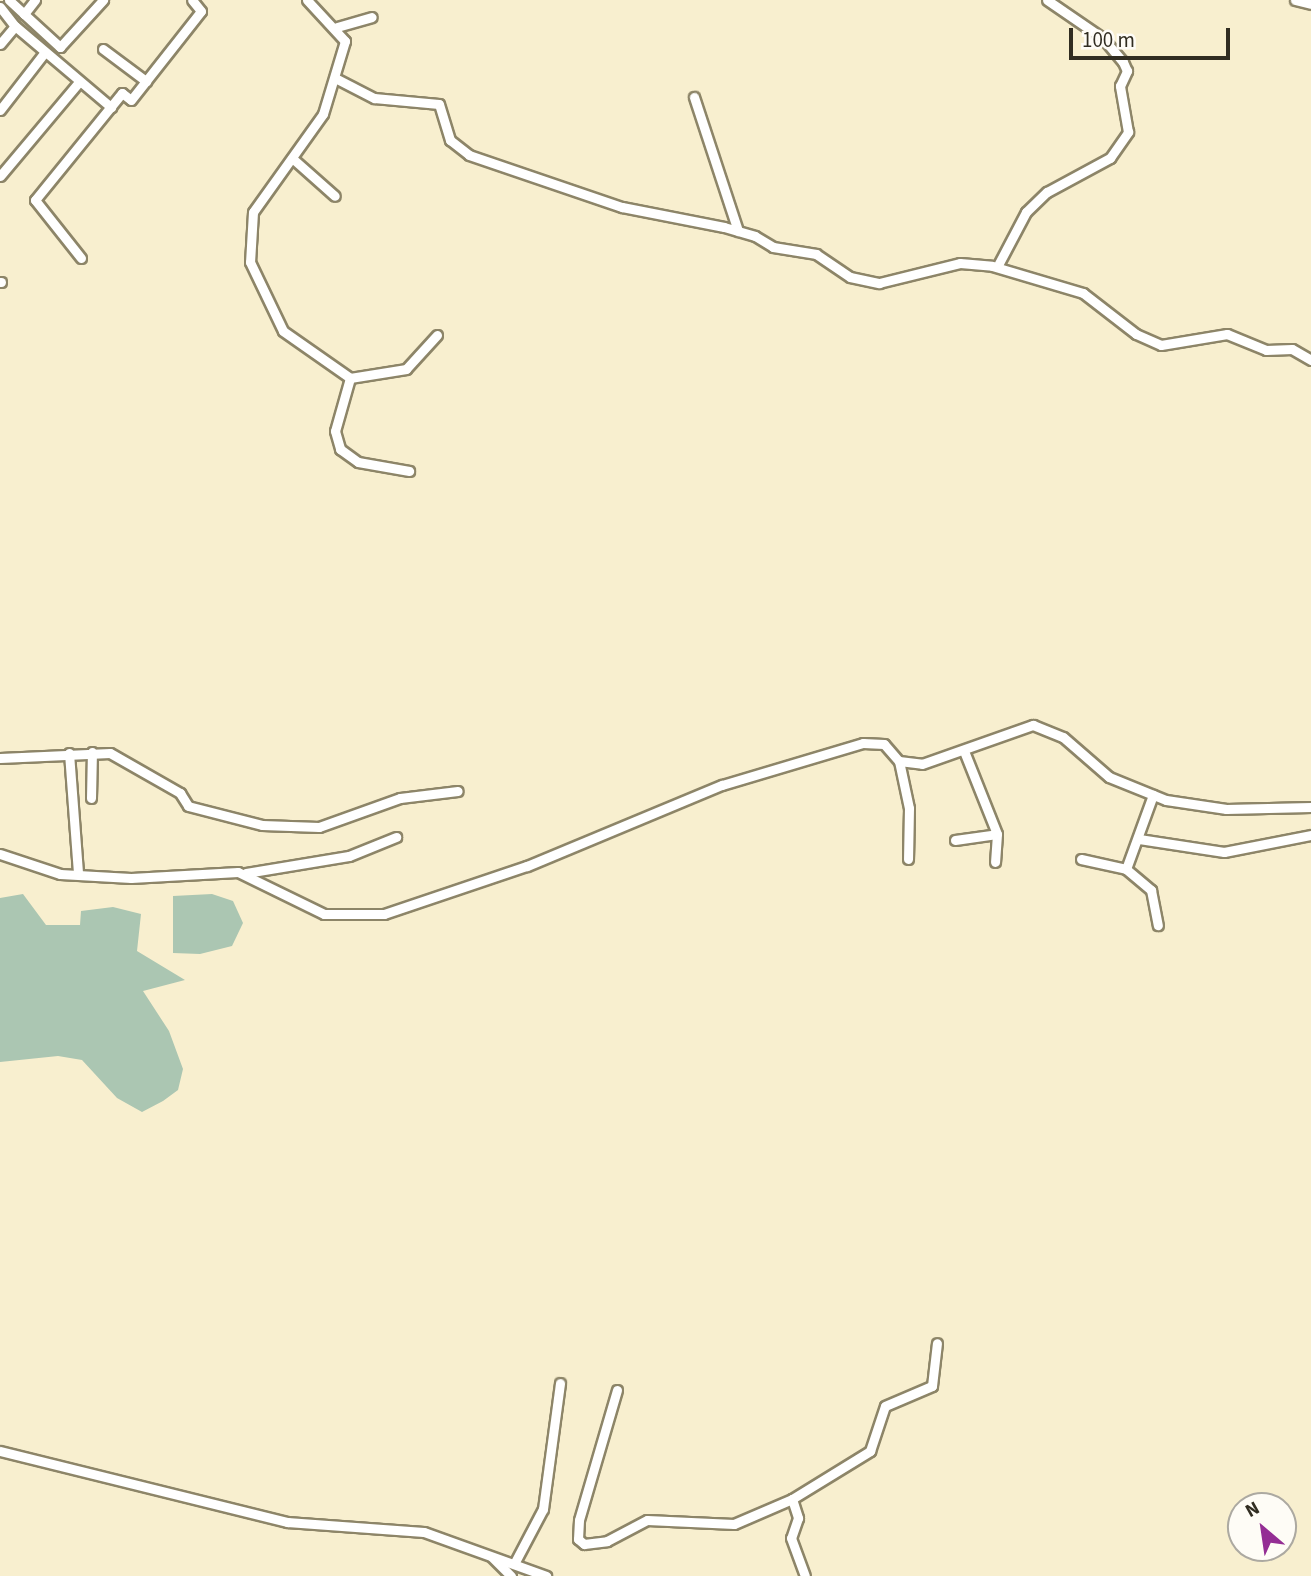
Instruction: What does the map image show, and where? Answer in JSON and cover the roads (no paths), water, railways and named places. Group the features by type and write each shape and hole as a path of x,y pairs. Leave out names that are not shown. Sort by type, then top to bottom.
{"street":[{"path":"9,0 60,47 103,0"},
{"path":"24,13 35,0"},
{"path":"81,258 35,200 122,93 131,100 201,11 192,0"},
{"path":"307,0 337,26 346,38 337,79 323,114 249,221 250,262 283,331 350,378 406,369 437,335"},
{"path":"997,267 1027,212 1047,192 1110,158 1128,132 1120,86 1125,66 1104,39 1048,0"},
{"path":"1295,0 1311,4"},
{"path":"0,7 15,26 111,107"},
{"path":"337,26 372,17"},
{"path":"0,44 15,26"},
{"path":"103,49 146,81"},
{"path":"0,110 45,52"},
{"path":"337,79 374,98 439,104 450,140 469,155 622,208 738,231 773,247 825,258 846,275 873,283 960,263 997,267 1083,293 1136,334 1161,345 1227,334 1266,350 1296,351 1311,360"},
{"path":"0,176 79,82"},
{"path":"694,97 738,231"},
{"path":"292,158 335,196"},
{"path":"350,378 335,431 340,449 358,462 409,471"},
{"path":"900,761 922,764 964,751 1024,727 1045,727 1109,777 1153,795 1226,809 1311,807"},
{"path":"246,873 324,914 384,914 527,866 722,785 872,742 890,746 900,761 909,808 908,859"},
{"path":"964,751 997,834 995,862"},
{"path":"91,798 92,752"},
{"path":"0,758 92,752 116,756 180,793 188,806 262,825 319,827 400,798 457,791"},
{"path":"69,754 78,873"},
{"path":"1126,869 1153,795"},
{"path":"955,841 997,834"},
{"path":"1139,839 1224,852 1311,835"},
{"path":"0,854 40,870 131,878 246,873 349,856 397,837"},
{"path":"1081,859 1126,869 1151,890 1158,925"},
{"path":"617,1390 579,1520 581,1543 607,1541 647,1520 734,1524 792,1499 865,1456 885,1406 932,1386 937,1343"},
{"path":"515,1562 543,1510 560,1383"},
{"path":"0,1451 188,1502 327,1528 424,1532 515,1562 547,1576"},
{"path":"792,1499 799,1518 791,1538 805,1576"},
{"path":"489,1553 511,1576"}]}
